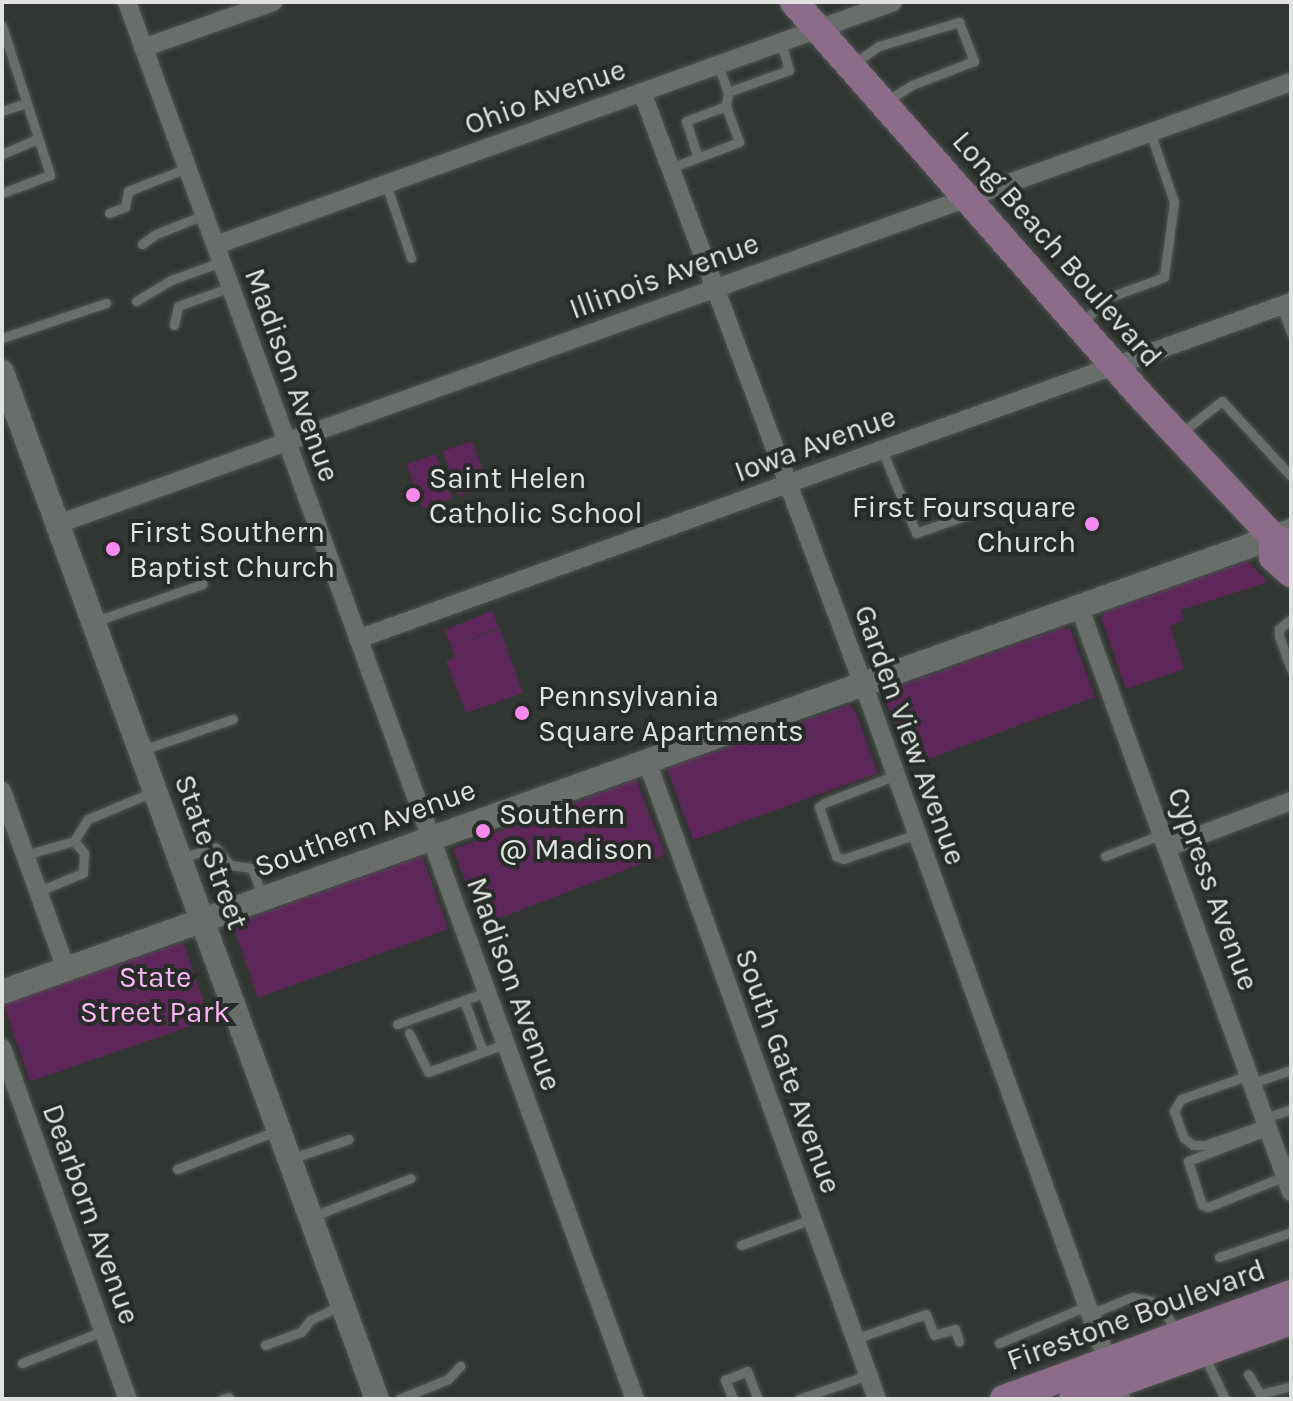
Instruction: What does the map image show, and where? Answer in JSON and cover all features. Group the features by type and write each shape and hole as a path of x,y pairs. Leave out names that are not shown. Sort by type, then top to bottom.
{"main road":[{"name":"Long Beach Boulevard","path":"794,2 1114,366 1179,435 1285,538 1273,557 1291,573"},
{"name":"Firestone Boulevard","path":"1004,1399 1115,1381 1179,1335 1291,1294"},
{"name":"Firestone Boulevard","path":"1073,1399 1115,1381 1291,1321"}],"street":[{"name":"Madison Avenue","path":"127,2 635,1399"},
{"path":"143,48 273,2"},
{"name":"Ohio Avenue","path":"219,253 386,184 888,3"},
{"name":"Illinois Avenue","path":"58,524 1291,82"},
{"name":"Garden View Avenue","path":"642,92 863,684 1115,1381"},
{"name":"Iowa Avenue","path":"358,639 1286,304"},
{"name":"State Street","path":"2,372 9,412 58,524 377,1399"},
{"name":"Southern Avenue","path":"2,992 1079,606 1285,538"},
{"name":"Cypress Avenue","path":"1079,606 1288,1184"},
{"name":"South Gate Avenue","path":"647,761 877,1399"},
{"path":"2,791 66,969"},
{"path":"1166,840 1291,801"},
{"name":"Dearborn Avenue","path":"2,1048 128,1399"}],"lane":[{"path":"851,65 879,46 959,22 974,61 912,85 883,102"},
{"path":"2,26 50,175 2,193"},
{"path":"728,92 789,70 781,42"},
{"path":"670,168 739,142 726,106 728,92 718,65"},
{"path":"2,111 27,103"},
{"path":"698,157 686,121 726,106"},
{"path":"1079,326 1107,298 1164,277 1174,202 1150,132"},
{"path":"2,154 38,139"},
{"path":"109,213 125,207 128,191 187,168"},
{"path":"386,184 411,258"},
{"path":"142,244 156,234 204,215"},
{"path":"136,301 219,253"},
{"path":"174,325 178,306 231,287"},
{"path":"2,338 106,303"},
{"path":"1286,304 1291,333"},
{"path":"1179,435 1222,401 1291,476"},
{"path":"882,450 916,533 970,514"},
{"path":"93,622 203,584"},
{"path":"1291,619 1279,629 1279,636 1291,669"},
{"path":"140,751 233,719"},
{"path":"896,775 819,807 836,856 843,859 917,834"},
{"path":"25,855 74,841 88,819 155,791"},
{"path":"1105,856 1166,840"},
{"path":"39,891 83,873 84,853 74,841"},
{"path":"180,858 215,847 230,865 252,868 263,899"},
{"path":"397,1024 487,992"},
{"path":"464,1000 483,1052"},
{"path":"409,1033 428,1072 505,1044"},
{"path":"1267,1124 1198,1145 1186,1141 1174,1111 1181,1099 1291,1070"},
{"path":"1288,1184 1208,1207 1202,1205 1188,1161 1267,1124 1291,1109"},
{"path":"177,1169 279,1130"},
{"path":"290,1159 349,1139"},
{"path":"311,1217 411,1178"},
{"path":"741,1245 812,1219"},
{"path":"1219,1257 1291,1232"},
{"path":"999,1343 1132,1297 1158,1303 1179,1335"},
{"path":"265,1345 301,1332 310,1320 343,1304"},
{"path":"855,1339 926,1314 934,1335 955,1329 959,1341"},
{"path":"22,1363 103,1331"},
{"path":"1203,1351 1225,1399"},
{"path":"399,1399 448,1379 460,1366"},
{"path":"733,1399 725,1380 747,1371 758,1399"},
{"path":"1248,1374 1260,1394 1291,1386"},
{"path":"799,1399 868,1375"}],"green space":[{"path":"472,441 488,485 459,496 443,452"},
{"path":"436,454 452,498 423,509 407,465"},
{"path":"1247,561 1268,582 1181,610 1184,620 1170,626 1184,669 1126,689 1101,618 1104,612"},
{"path":"492,611 499,628 451,647 445,630"},
{"path":"1062,628 1070,629 1095,697 910,766 885,698 888,690"},
{"path":"500,629 523,693 466,713 446,661 455,657 451,647"},
{"path":"849,705 856,713 878,773 693,840 667,768"},
{"path":"636,779 665,855 482,925 453,849"},
{"path":"422,856 448,929 258,998 235,931 238,922"},
{"name":"State Street Park","path":"183,942 210,1020 30,1081 3,1004"}],"place":[{"name":"Saint Helen Catholic School","path":"413,495"},
{"name":"First Foursquare Church","path":"1092,524"},
{"name":"First Southern Baptist Church","path":"113,549"},
{"name":"Pennsylvania Square Apartments","path":"522,713"},
{"name":"Southern @ Madison","path":"483,831"}]}
